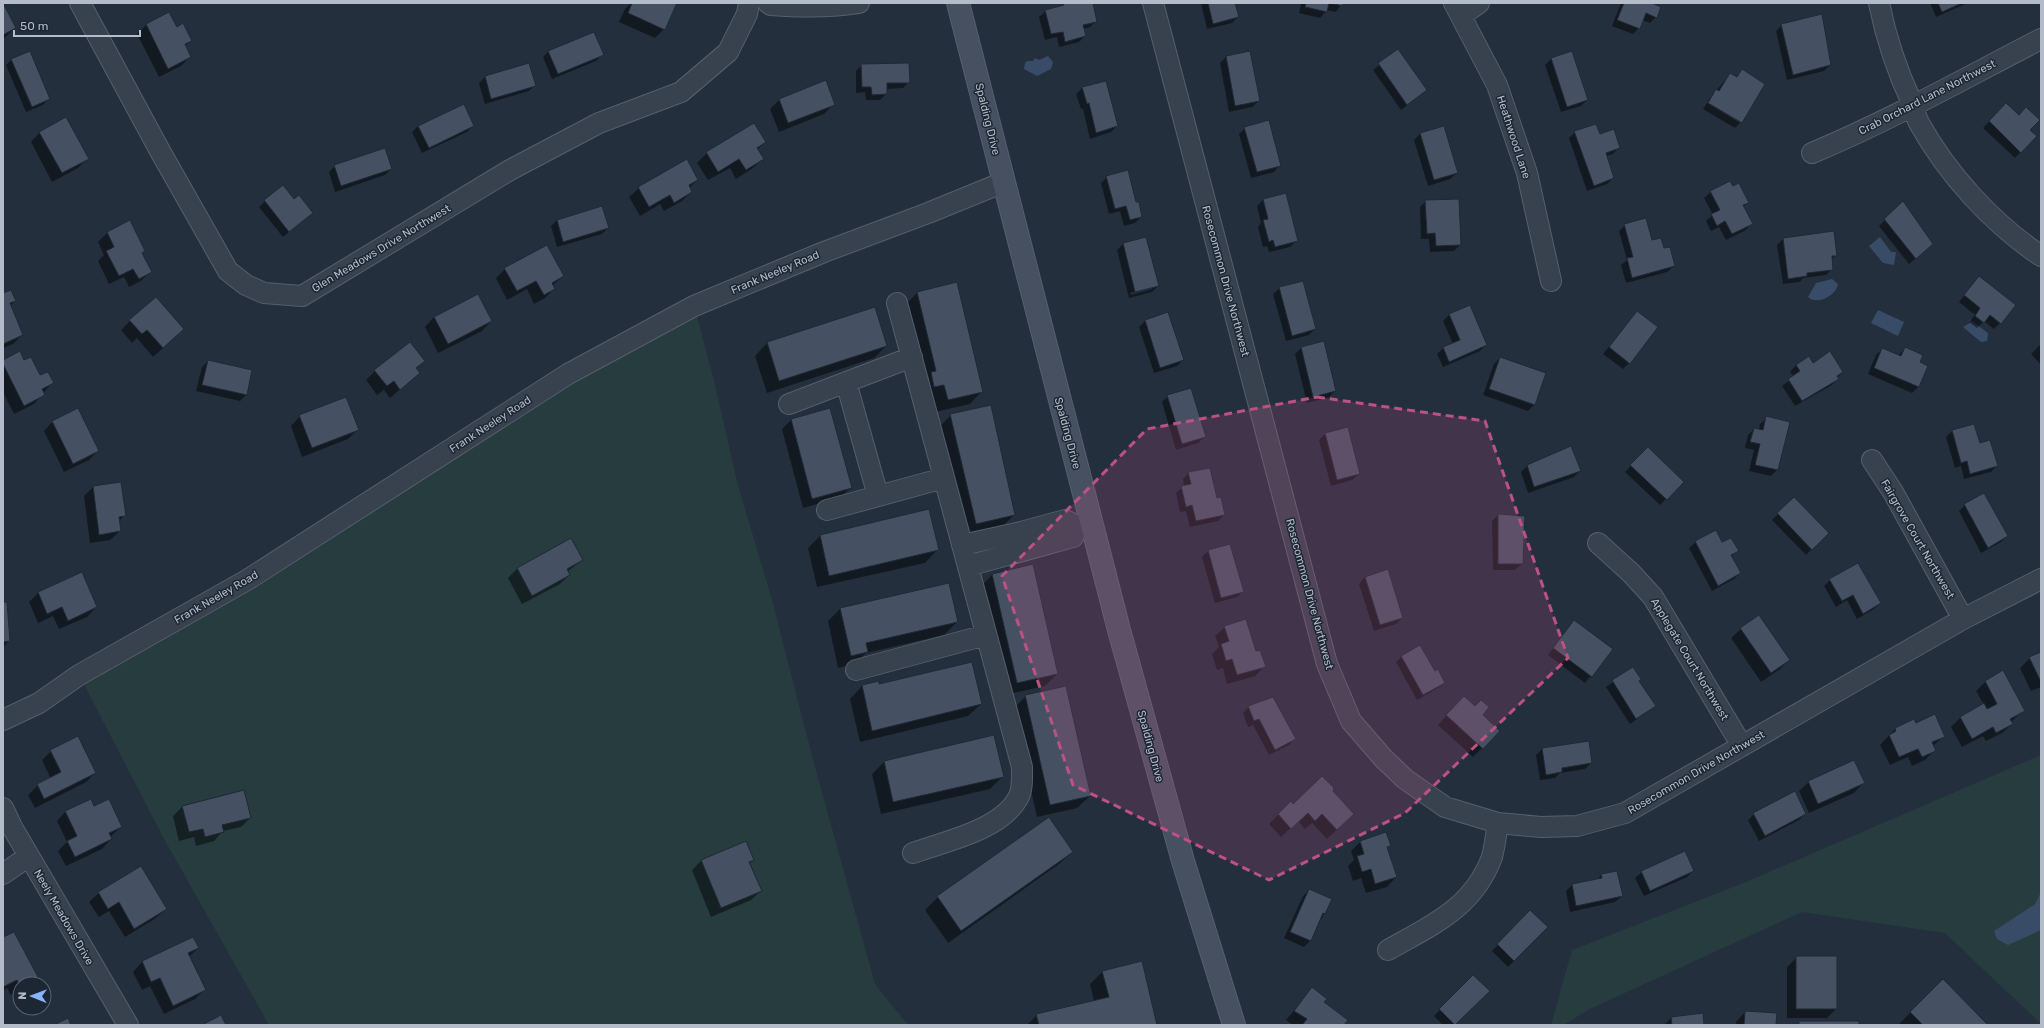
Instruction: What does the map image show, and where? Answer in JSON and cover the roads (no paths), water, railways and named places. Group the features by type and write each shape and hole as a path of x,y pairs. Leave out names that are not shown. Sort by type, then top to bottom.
{"main road":[{"name":"Spalding Drive","path":"958,3 1004,182 1084,524 1183,861 1234,1025"},
{"name":"Spalding Drive","path":"1183,861 1219,1025"}],"street":[{"name":"Glen Meadows Drive Northwest","path":"81,4 160,152 228,271 246,285 264,293 302,296 510,170 599,123 681,92 728,52 747,14 749,3"},
{"path":"768,3 770,5 801,7 843,6 859,3"},
{"name":"Rosecommon Drive Northwest","path":"1153,3 1327,664 1351,721 1383,758 1405,779 1445,806 1498,824 1541,827 1577,826 1625,813 1963,619 2041,579"},
{"path":"1458,9 1479,3"},
{"path":"1879,3 1884,27 1899,75 1913,106 1918,122 1956,179 2016,240 2041,256"},
{"name":"Heathwood Lane","path":"1458,9 1497,85 1527,173 1551,280"},
{"name":"Crab Orchard Lane Northwest","path":"1812,153 1848,138 1913,106 2041,39"},
{"name":"Frank Neeley Road","path":"3,720 39,704 79,675 247,580 568,374 694,306 824,252 928,213 1004,182"},
{"path":"897,303 1022,767 1019,797 1009,811 987,826 914,853"},
{"path":"789,404 912,357"},
{"path":"846,382 878,496"},
{"name":"Fairgrove Court Northwest","path":"1872,460 1893,492 1963,619"},
{"path":"827,510 944,478"},
{"path":"962,545 1021,532 1065,520 1084,524 1073,537 968,566"},
{"name":"Applegate Court Northwest","path":"1598,543 1631,573 1653,596 1742,746"},
{"path":"856,670 986,635"},
{"name":"Neely Meadows Drive","path":"3,808 12,828 128,1025"},
{"path":"1388,950 1453,912 1478,886 1492,856 1498,824"},
{"path":"3,874 29,856"}],"water":[{"path":"1048,56 1053,62 1051,69 1037,76 1024,69 1027,61 1033,61 1035,58 1039,60"},
{"path":"1880,237 1891,252 1896,252 1894,265 1883,263 1869,246"},
{"path":"1832,279 1838,284 1837,288 1826,298 1816,300 1808,297 1816,283"},
{"path":"1878,310 1904,322 1898,336 1871,323"},
{"path":"1969,319 1988,333 1987,341 1981,342 1963,327 1970,323"},
{"path":"2041,892 2041,930 2008,945 1997,939 1994,931 2035,904"}]}
